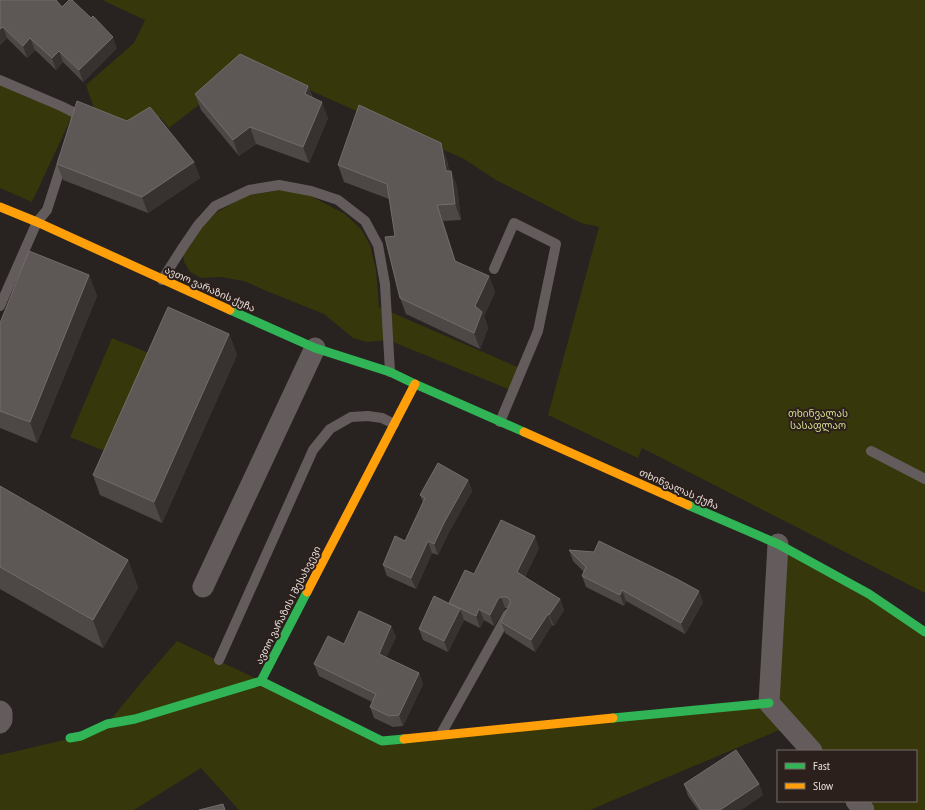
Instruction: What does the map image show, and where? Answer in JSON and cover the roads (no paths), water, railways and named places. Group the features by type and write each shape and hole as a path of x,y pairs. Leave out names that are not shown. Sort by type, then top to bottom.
{"street":[{"name":"ავთო ვარაზის ქუჩა","path":"0,207 37,222 162,280 315,348 390,372 415,384"},
{"path":"203,587 315,348"},
{"name":"თხინვალას ქუჩა","path":"415,384 778,544 869,594 925,632"},
{"name":"ავთო ვარაზის I შესახვევი","path":"70,738 81,736 107,724 135,719 261,681 415,384"},
{"path":"778,544 769,703 811,750"},
{"path":"261,681 382,741 769,703"},
{"path":"0,712 2,712 2,720 0,723"},
{"path":"857,802 864,810"}],"lane":[{"path":"0,80 77,114 73,129"},
{"path":"0,306 37,222 47,210 66,151"},
{"path":"162,280 198,225 215,206 249,190 279,185 311,190 338,200 365,221 378,245 385,284 390,372"},
{"path":"494,269 514,223 556,244 538,331 500,422"},
{"path":"218,660 313,450 330,429 351,417 368,416 382,418 394,424"},
{"path":"871,451 925,479"},
{"path":"440,735 508,614"}],"park label":[{"name":"თხინვალას სასაფლაო","path":"818,418"}]}
